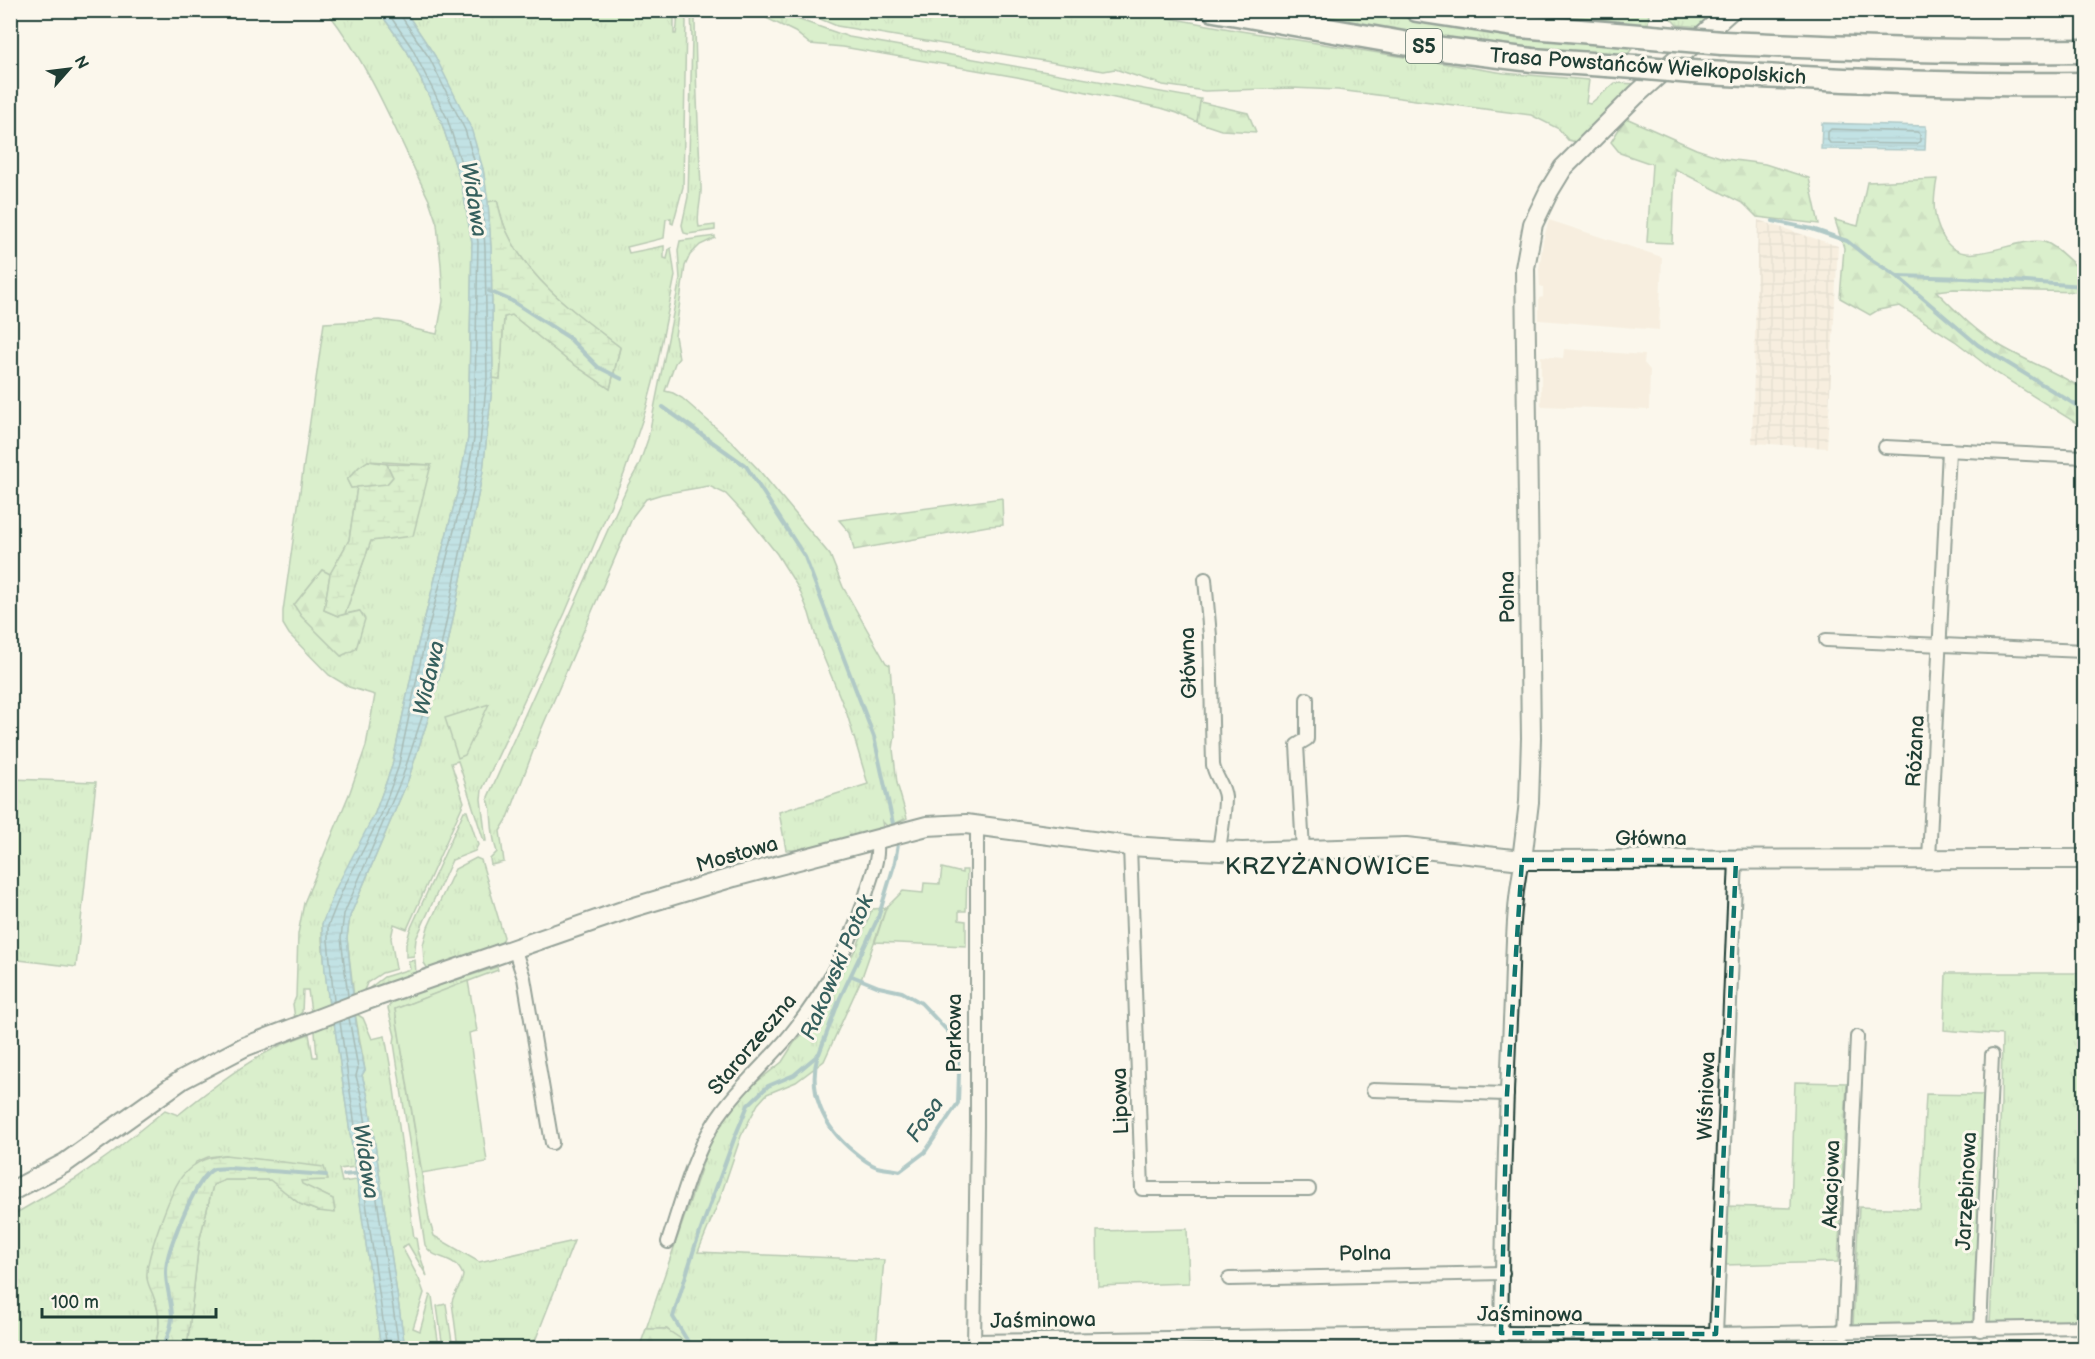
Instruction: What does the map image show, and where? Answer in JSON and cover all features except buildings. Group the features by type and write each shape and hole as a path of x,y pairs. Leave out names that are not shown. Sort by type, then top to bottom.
{"highway":[{"name":"Trasa Powstańców Wielkopolskich","path":"1214,10 1426,46 1532,60 1875,83 2085,84"},
{"name":"Trasa Powstańców Wielkopolskich","path":"1417,10 1520,26 1722,44 1882,50 2085,51"}],"street":[{"name":"Polna","path":"1501,1348 1507,1094 1515,921 1529,802 1531,738 1525,268 1533,224 1549,190 1575,155 1636,95 1731,10"},
{"path":"1885,447 2085,457"},
{"name":"Różana","path":"1929,859 1949,450"},
{"name":"Główna","path":"1205,579 1210,636 1213,765 1215,776 1225,796 1219,851"},
{"path":"1826,640 2085,651"},
{"path":"1304,850 1297,745 1307,739 1307,699"},
{"name":"Mostowa","path":"10,1192 65,1163 183,1079 244,1047 317,1018 631,908 734,877 913,830 938,825 976,826"},
{"name":"Główna","path":"976,826 1130,846 1219,851 1406,847 1522,860 2085,859"},
{"name":"Parkowa","path":"974,1345 977,1126 976,826"},
{"name":"Starorzeczna","path":"668,1242 699,1152 712,1126 726,1104 748,1078 788,1037 815,999 847,945 862,909 882,838"},
{"name":"Lipowa","path":"1130,846 1142,1189 1309,1189"},
{"name":"Wiśniowa","path":"1716,1334 1736,860"},
{"path":"514,948 524,978 552,1143"},
{"name":"Akacjowa","path":"1844,1332 1857,1037"},
{"name":"Jarzębinowa","path":"1980,1329 1992,1055"},
{"path":"1373,1090 1507,1094"},
{"name":"Polna","path":"1229,1279 1503,1273"},
{"name":"Jaśminowa","path":"974,1345 1501,1333 1716,1334 2085,1327"}],"highlighted area":[{"path":"1522,860 1736,860 1716,1334 1501,1333 1507,1094"}],"shaded area":[{"path":"1549,220 1662,257 1659,330 1539,320 1539,298 1543,297 1543,287 1540,286 1539,270 1543,240"},
{"path":"1758,220 1838,246 1827,448 1752,443"},
{"path":"1564,349 1645,355 1644,363 1650,370 1649,410 1541,406 1541,356 1563,358"}],"green space":[{"path":"327,11 379,11 407,51 441,121 462,186 472,242 468,438 458,490 418,644 392,766 375,813 322,924 329,1005 311,1012 308,990 303,990 302,1012 295,1019 293,1004 296,997 298,934 304,903 350,792 366,746 375,695 349,687 329,675 289,634 283,624 324,323 380,320 401,323 414,329 437,334 443,301 437,224 429,200 383,103 343,33","holes":["368,461 431,465 371,541 345,614 359,611 342,656 294,605 322,570 330,574 349,540 357,487 351,488 347,480"]},
{"path":"405,11 669,11 674,18 674,34 676,34 677,19 674,11 683,11 686,21 683,187 673,224 671,218 666,219 664,238 627,247 629,253 664,246 664,258 667,259 671,248 675,276 655,375 624,474 565,613 482,790 486,841 484,841 458,761 451,763 464,802 407,929 394,924 391,938 396,969 382,973 367,983 363,993 354,997 347,938 350,916 408,780 429,716 447,648 483,471 493,378 500,379 504,317 512,315 566,359 610,389 620,348 556,296 529,267 517,250 505,228 497,201 488,202 483,169 435,56"},
{"path":"691,11 695,11 701,186 698,222 699,227 715,225 715,230 688,234 684,233 682,225 688,197"},
{"path":"752,11 780,11 849,37 1201,99 1197,122 1161,108 1017,77 843,47 810,44 795,32"},
{"path":"801,11 1131,11 1504,73 1589,80 1586,103 1590,104 1615,83 1640,84 1576,142 1568,140 1559,129 1531,115 1338,90 1291,88 1205,91 1163,85 1115,69 1104,71 837,26"},
{"path":"1258,11 1357,11 1470,27 1636,44 1623,60 1345,26"},
{"path":"1528,11 1649,11 1648,25"},
{"path":"1664,11 1721,11 1703,27 1677,25"},
{"path":"1200,102 1248,113 1256,132 1221,130 1197,122"},
{"path":"1626,118 1696,149 1726,159 1765,164 1809,178 1819,224 1757,217 1744,204 1675,169 1672,243 1647,242 1652,164 1620,153 1611,142"},
{"path":"1937,179 1935,216 1939,230 1952,248 1963,253 1975,253 2018,244 2044,242 2054,247 2084,272 2084,292 1954,289 1936,291 1990,339 2084,390 2084,428 1995,372 1955,341 1900,306 1878,310 1870,315 1840,298 1844,248 1835,220 1858,226 1867,182"},
{"path":"497,200 507,232 528,266 556,296 620,347 610,389 566,359 512,315 504,317 500,379 493,378 488,202"},
{"path":"715,236 700,245 690,255 685,266 675,336 679,358 665,391 682,398 731,441 758,469 830,555 843,587 886,663 890,665 895,736 893,749 897,783 907,818 888,827 882,821 883,828 797,850 786,850 779,812 868,784 847,714 818,644 799,589 777,554 750,520 726,494 709,486 646,499 633,516 541,730 508,818 500,831 504,862 491,865 490,859 497,852 488,797 639,465 648,439 680,279 678,250 680,241"},
{"path":"368,461 387,464 393,477 386,485 351,488 347,480"},
{"path":"387,464 431,465 413,536 371,541 345,614 338,616 324,610 330,574 349,540 357,487 387,484 393,477"},
{"path":"1002,498 1003,525 854,550 850,533 839,520"},
{"path":"322,570 330,574 324,610 338,616 360,611 365,619 356,649 341,656 301,616 294,605"},
{"path":"489,704 465,755 458,758 445,718"},
{"path":"11,779 96,782 76,967 11,959"},
{"path":"464,811 467,811 478,845 475,851 452,860 416,939 414,956 406,957 406,944 410,930"},
{"path":"476,858 481,860 504,937 502,943 498,947 434,970 428,969 424,963 423,945 428,927 455,869"},
{"path":"942,868 962,873 962,870 967,870 966,911 959,911 959,920 966,921 966,946 875,942 886,908 903,891 923,893 924,883 940,884"},
{"path":"886,908 861,980 824,1061 796,1082 767,1094 758,1104 741,1136 719,1201 698,1252 884,1260 876,1346 705,1343 703,1348 685,1348 686,1346 667,1329 646,1329 715,1128 744,1092 782,1062 805,1031 857,947 872,909"},
{"path":"415,960 416,974 369,994 367,990 384,977 410,969 408,961"},
{"path":"497,967 498,970 395,1009 429,1219 434,1236 479,1262 574,1241 535,1341 641,1343 641,1348 479,1346 479,1348 458,1348 452,1302 463,1275 455,1263 433,1254 425,1245 394,1043 395,1036 388,1008 392,1001 399,998"},
{"path":"1946,973 2084,973 2084,1321 1990,1323 2001,1103 2002,1035 1944,1030"},
{"path":"468,981 477,1031 469,1033 487,1162 422,1173 395,1009"},
{"path":"355,1013 363,1018 372,1039 385,1036 414,1238 416,1238 427,1276 408,1244 402,1247 424,1293 413,1328 420,1331 430,1295 432,1296 439,1348 405,1348 368,1097 362,1075 365,1070"},
{"path":"334,1022 355,1167 339,1169 342,1182 357,1180 381,1348 187,1348 199,1242 213,1185 225,1180 271,1180 300,1204 318,1211 335,1212 333,1199 301,1184 300,1181 225,1155 208,1157 196,1162 147,1277 159,1320 154,1348 11,1348 11,1216 75,1179 165,1110 178,1115 224,1080 273,1049 309,1034 313,1057 317,1057 315,1032 317,1028"},
{"path":"1795,1082 1847,1083 1838,1262 1725,1265 1727,1206 1791,1208"},
{"path":"1926,1094 1985,1095 1975,1324 1853,1326 1859,1207 1920,1209"},
{"path":"225,1155 324,1167 328,1180 301,1181 302,1184 333,1199 335,1213 318,1211 300,1204 270,1180 225,1180 213,1185 199,1242 187,1348 154,1348 159,1328 159,1315 147,1277 150,1255 160,1224 184,1174 203,1160"},
{"path":"1187,1229 1189,1283 1098,1286 1097,1231"},
{"path":"446,1304 453,1348 443,1348 437,1306"},
{"path":"646,1329 666,1329 684,1341 685,1348 641,1348"},
{"path":"705,1343 906,1348 703,1348"}],"water":[{"name":"Widawa","path":"379,11 405,11 435,56 471,128 483,169 491,248 493,378 483,471 447,648 429,716 408,780 350,916 347,938 357,1033 365,1070 362,1075 368,1097 405,1348 381,1348 334,1022 329,1005 322,924 336,888 375,813 392,766 418,644 458,490 468,438 472,242 462,186 441,121 407,51"},
{"path":"1822,123 1926,126 1925,150 1821,149"}],"waterway":[{"path":"1773,221 1812,229 1847,241 1897,276 1978,345 2084,410"},
{"path":"1898,276 2084,286"},
{"name":"Rakowski Potok","path":"489,291 512,301 568,337 598,367 622,379"},
{"name":"Rakowski Potok","path":"663,407 746,466 805,557 874,737 894,828"},
{"name":"Rakowski Potok","path":"689,1348 690,1345 673,1317 695,1246 734,1139 748,1105 768,1086 794,1075 819,1054 840,998 878,918 895,862 897,838"},
{"name":"Fosa","path":"818,1054 815,1082 817,1096 827,1121 843,1142 877,1167 900,1171 925,1152 958,1103 959,1073 956,1040 921,1003 902,992 879,987 852,976"},
{"path":"163,1348 172,1321 166,1276 169,1253 192,1196 207,1174 214,1169 228,1168 326,1175"},
{"name":"Widawa","path":"344,1175 361,1173"},
{"path":"1522,1342 1855,1343"}],"district":[{"name":"KRZYŻANOWICE","path":"1328,866"}]}
